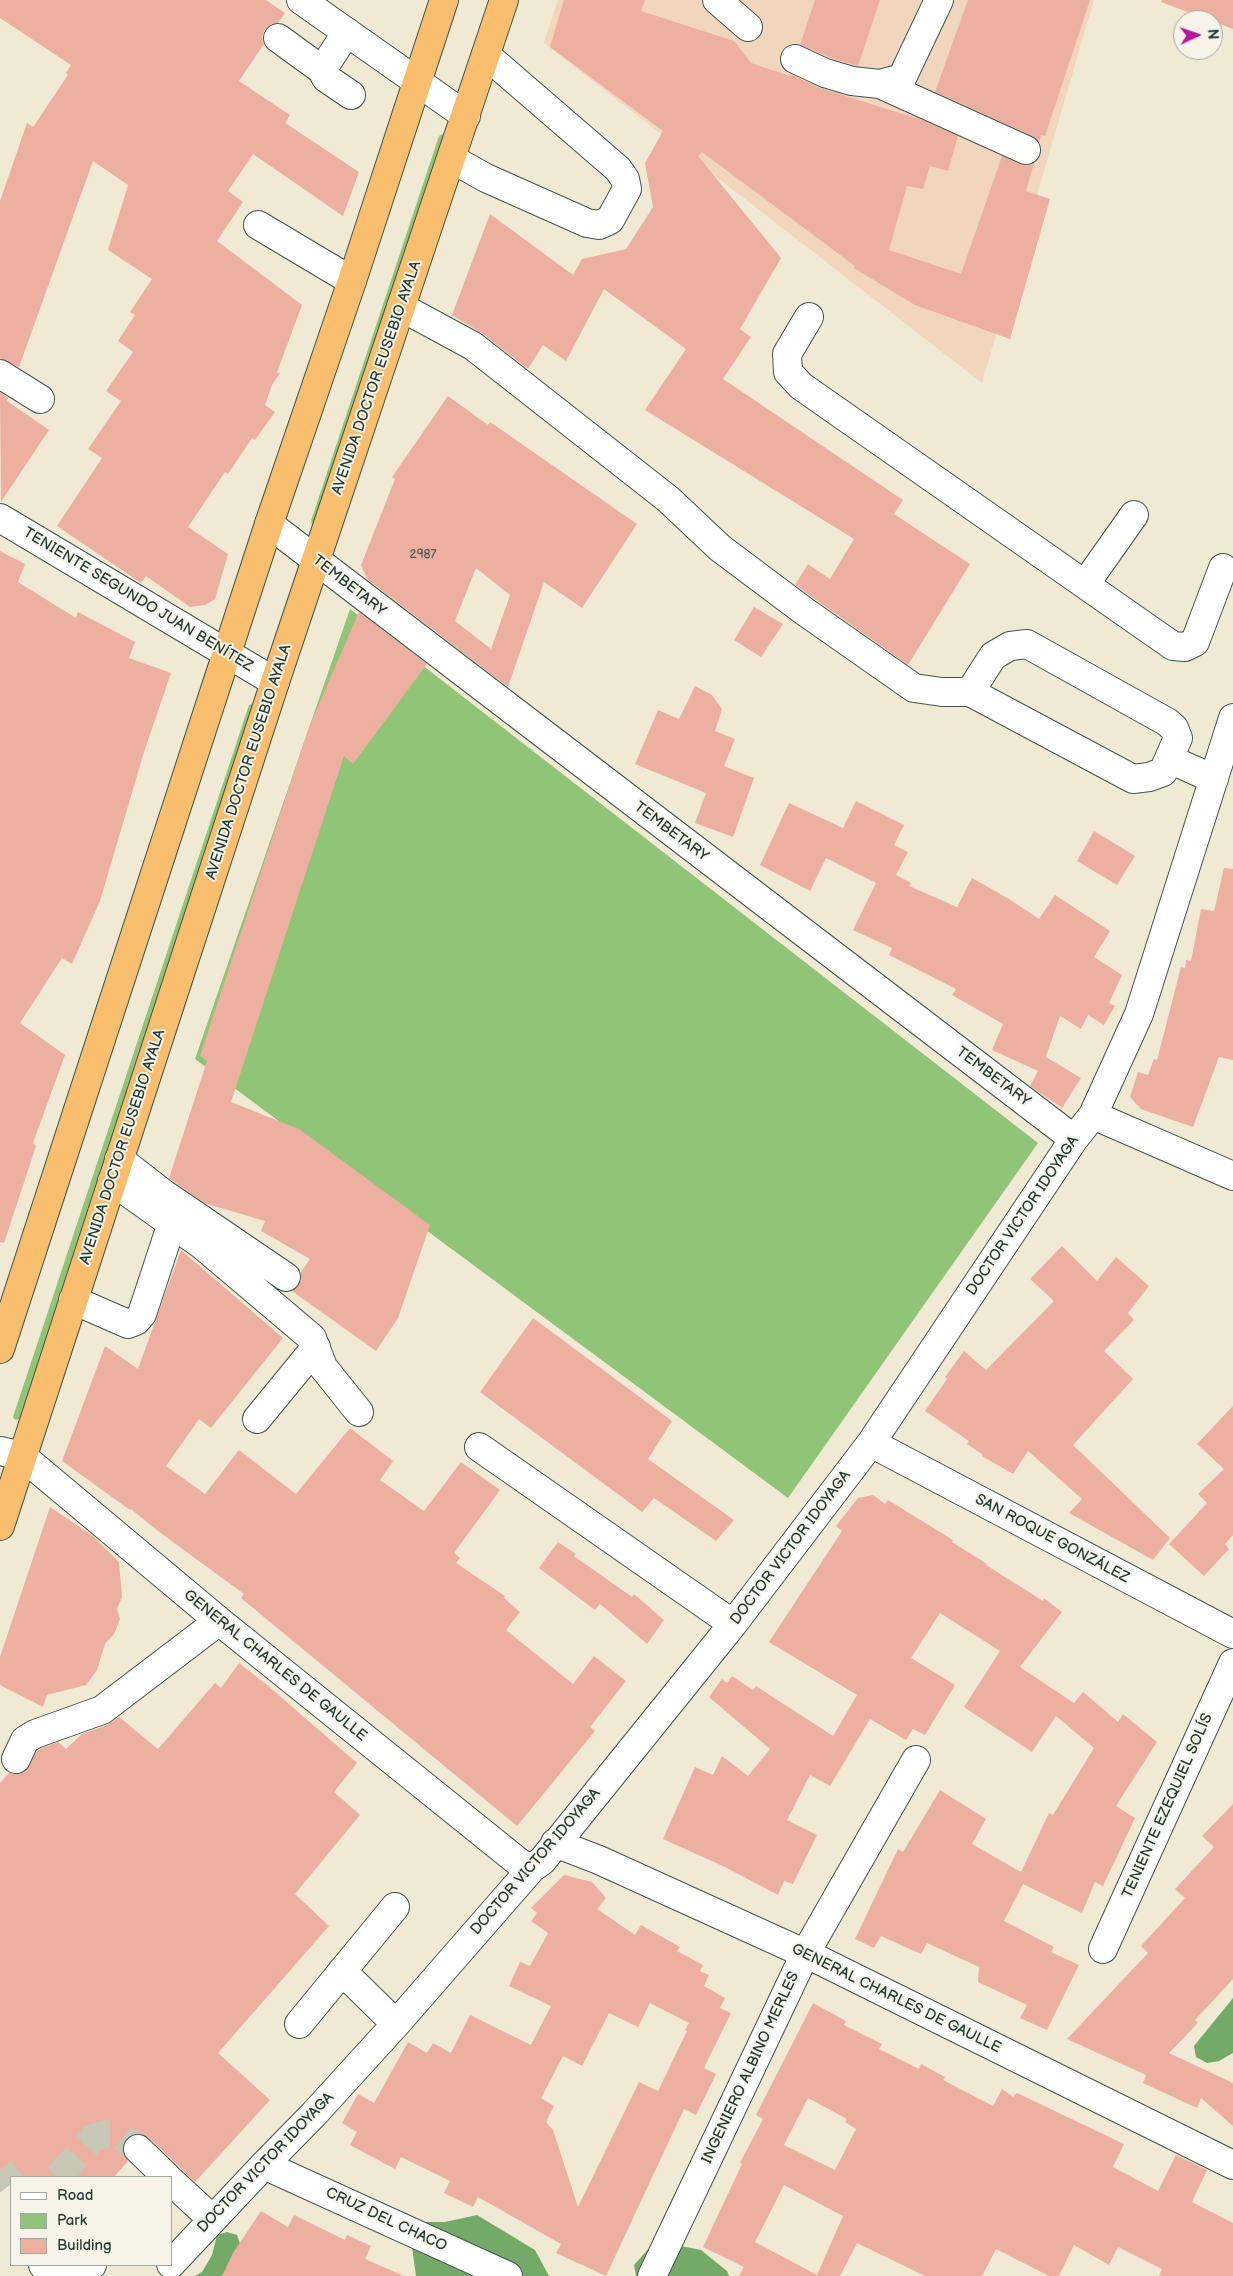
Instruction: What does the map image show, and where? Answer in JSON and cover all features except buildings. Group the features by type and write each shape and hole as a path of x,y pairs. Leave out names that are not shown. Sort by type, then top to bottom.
{"highway":[{"path":"0,1349 269,524 352,281 444,0"},
{"name":"AVENIDA DOCTOR EUSEBIO AYALA","path":"0,1526 11,1454 73,1300 275,682 504,0"}],"street":[{"path":"301,0 466,116"},
{"path":"717,0 748,27"},
{"path":"880,84 902,78 939,0"},
{"path":"322,70 347,32"},
{"path":"278,38 322,70 326,78 351,95"},
{"path":"452,159 486,178 587,223 599,225 610,220 627,189 625,179 618,169 486,55"},
{"path":"795,59 852,81 880,84 1026,150"},
{"path":"258,225 352,281"},
{"path":"401,307 473,346 668,499 720,548 804,611 914,688 935,692 970,692 1133,779 1149,777 1163,772 1178,738 1174,728 1167,722 1027,644 1010,646 993,656 970,692"},
{"path":"809,317 788,354 788,372 801,386 1086,583 1173,646 1185,647 1195,642 1224,568"},
{"path":"0,374 40,399"},
{"path":"1086,583 1134,515"},
{"name":"TENIENTE SEGUNDO JUAN BENÍTEZ","path":"0,518 275,682"},
{"name":"TEMBETARY","path":"269,524 1074,1139"},
{"name":"DOCTOR VICTOR IDOYAGA","path":"172,2264 212,2219 290,2140 396,2024 532,1868 542,1861 733,1624 871,1443 1074,1139 1093,1114 1139,1014 1233,718"},
{"path":"1169,759 1214,779"},
{"path":"1093,1114 1233,1176"},
{"path":"116,1170 172,1224 202,1246 312,1338 323,1367 359,1412"},
{"path":"116,1170 164,1194 286,1276"},
{"path":"73,1300 128,1324 136,1322 142,1314 172,1224"},
{"path":"257,1419 316,1347"},
{"name":"SAN ROQUE GONZÁLEZ","path":"871,1443 1233,1634"},
{"path":"479,1447 733,1624"},
{"name":"GENERAL CHARLES DE GAULLE","path":"11,1454 521,1864 532,1868"},
{"path":"16,1759 25,1740 35,1734 102,1710 219,1622"},
{"name":"TENIENTE EZEQUIEL SOLÍS","path":"1103,1950 1233,1663"},
{"name":"INGENIERO ALBINO MERLES","path":"652,2276 805,1954 916,1760"},
{"name":"GENERAL CHARLES DE GAULLE","path":"555,1843 599,1860 805,1954 1233,2165"},
{"path":"299,2024 395,1906"},
{"path":"342,1971 396,2024"},
{"path":"138,2149 166,2176"},
{"name":"CRUZ DEL CHACO","path":"264,2165 508,2276"},
{"path":"172,2182 212,2219"},
{"path":"44,2266 48,2270 71,2276 90,2266"},
{"name":"DOCTOR VICTOR IDOYAGA","path":"161,2276 170,2266"}],"shaded area":[{"path":"558,0 1094,0 982,383 544,43"}],"green space":[{"path":"444,135 315,525 312,525 311,521 439,136"},
{"path":"350,609 1038,1143 788,1498 195,1059"},
{"path":"252,704 255,709 20,1419 15,1420 13,1417 249,705"},
{"path":"1233,1998 1233,2053 1219,2061 1207,2063 1196,2057 1194,2046"},
{"path":"477,2215 535,2250 549,2276 416,2276 411,2240 423,2222 445,2222"},
{"path":"227,2232 237,2235 246,2260 246,2276 195,2276 202,2272 212,2255 217,2235"},
{"path":"651,2246 681,2246 701,2250 727,2271 729,2276 636,2276 634,2265"}],"tunnel":[{"path":"59,2176 93,2138 106,2134 118,2134 138,2149"},
{"path":"0,2170 10,2183"}]}
